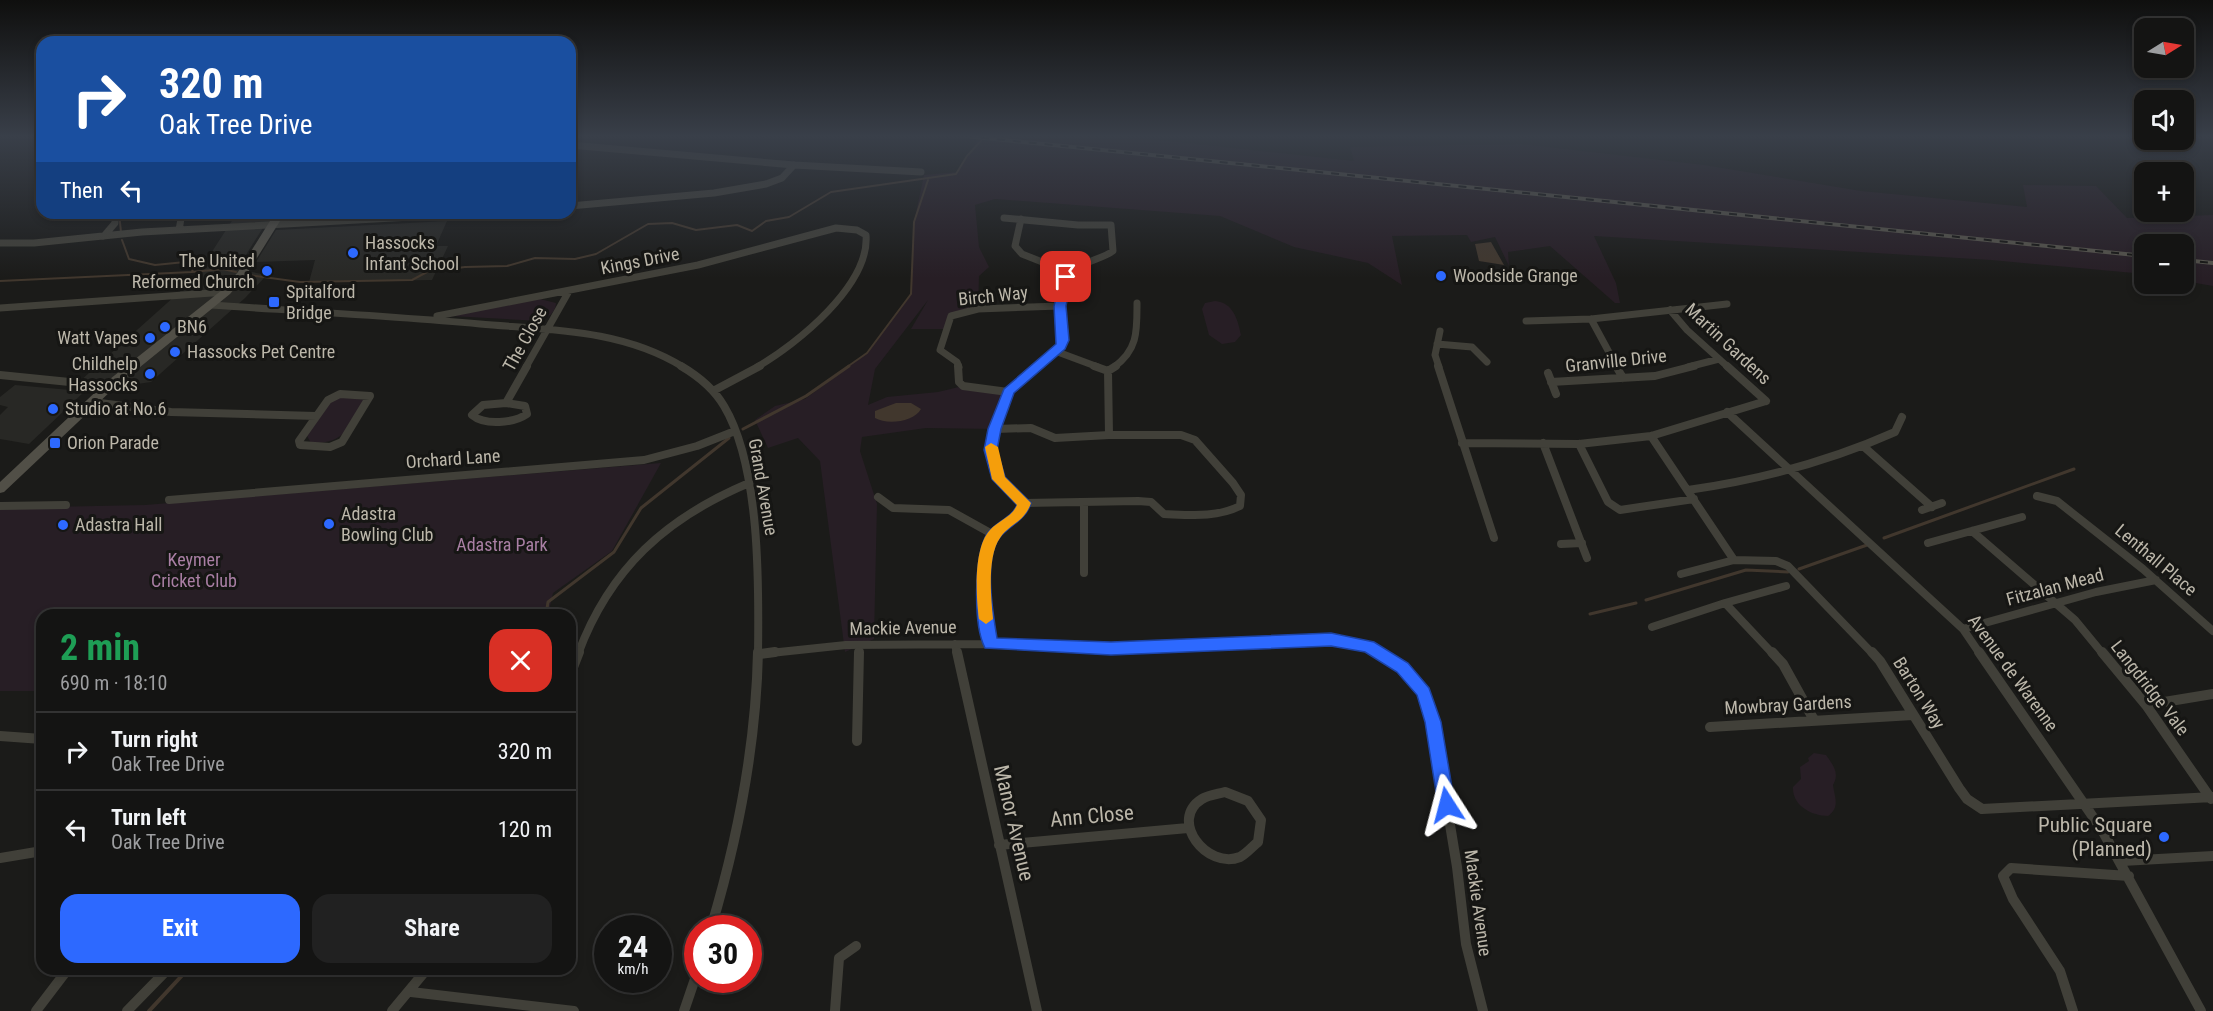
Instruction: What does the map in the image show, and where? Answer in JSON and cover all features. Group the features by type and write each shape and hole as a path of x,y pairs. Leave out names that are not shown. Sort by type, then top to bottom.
{"main road":[{"path":"0,489 109,386 226,292 242,274 276,219"}],"street":[{"path":"576,205 714,193 770,183"},
{"path":"995,429 1031,428 1055,438 1181,435 1195,440 1240,495 1240,507 1234,510 1190,515 1164,514 1151,502 1024,503 999,479 991,450 995,429 1008,392 1055,351 1064,340 1060,306 1063,284 1070,273 1113,251 1111,225 1078,225 1004,218"},
{"path":"104,236 115,223 115,219"},
{"path":"179,230 181,219"},
{"path":"0,243 34,243 179,230 378,219"},
{"path":"1021,219 1015,246 1022,254 1070,273"},
{"name":"Kings Drive","path":"424,319 741,256 832,229 843,227 859,230 866,235 869,242 867,249 854,277 818,323 783,351 713,391"},
{"name":"The Close","path":"506,403 569,291"},
{"path":"0,308 226,292"},
{"path":"1108,370 1132,353 1137,335 1137,303"},
{"name":"Martin Gardens","path":"1526,321 1591,319 1727,304"},
{"name":"Grand Avenue","path":"210,305 547,329 624,339 651,350 713,391 727,411 735,431 749,483 759,575 760,654 756,717 746,790 728,873 715,915"},
{"name":"Birch Way","path":"1008,392 963,386 959,382 960,370 957,362 940,350 947,335 951,316 978,309 1060,306"},
{"name":"Martin Gardens","path":"1670,310 1687,330 1766,401 1727,412"},
{"path":"1591,319 1623,378"},
{"path":"1440,331 1435,355 1494,538"},
{"path":"1437,345 1475,347 1483,352 1487,362"},
{"path":"1055,351 1108,370"},
{"name":"Granville Drive","path":"1551,382 1654,376 1719,360"},
{"path":"1108,370 1109,435"},
{"path":"1548,373 1556,394"},
{"path":"0,375 109,386"},
{"path":"334,395 370,396 342,442 337,445 300,445 299,441 316,416 334,395"},
{"path":"92,402 182,412 316,416"},
{"path":"506,403 525,406 527,414 516,421 478,420 472,414 483,405 506,403"},
{"path":"1462,442 1579,444 1650,436 1727,412"},
{"name":"Avenue de Warenne","path":"1727,412 1963,629 2085,802 2122,861 2201,1011"},
{"path":"1688,490 1739,483 1863,446 1895,432 1902,417"},
{"name":"Orchard Lane","path":"169,500 644,460 697,446 735,431"},
{"path":"1650,436 1734,560"},
{"path":"1543,443 1587,558"},
{"path":"1579,444 1608,502 1620,510 1694,500"},
{"path":"1863,446 1932,507"},
{"path":"576,661 601,602 642,548 704,502 749,483"},
{"name":"Lenthall Place","path":"2037,496 2049,497 2076,515 2156,580 2213,631"},
{"path":"878,497 893,508 950,510 994,535"},
{"path":"1084,502 1084,573"},
{"path":"990,644 983,592 987,553 994,535 1021,513 1024,503"},
{"path":"1922,510 1942,503"},
{"path":"0,506 66,505"},
{"path":"1928,543 2022,517"},
{"name":"Langdridge Vale","path":"1972,531 2075,620 2146,705 2212,799"},
{"path":"1561,544 1582,543"},
{"name":"Barton Way","path":"1681,574 1734,560 1761,559 1788,566 1880,661 1959,788 1967,799 1982,809 2085,802 2212,799"},
{"name":"Fitzalan Mead","path":"1963,629 2096,592 2156,580"},
{"path":"1652,627 1785,586"},
{"path":"1725,603 1783,664 1814,720"},
{"name":"Mackie Avenue","path":"760,654 859,645 990,644 1111,648 1331,639 1369,646 1402,668 1424,692 1433,722 1457,867 1466,944 1483,1011"},
{"name":"Manor Avenue","path":"955,644 1037,1011"},
{"path":"857,741 859,645"},
{"path":"2146,705 2213,694"},
{"name":"Mowbray Gardens","path":"1710,727 1913,715"},
{"path":"0,735 36,738"},
{"path":"1225,792 1237,794 1256,810 1261,820 1262,832 1258,842 1242,856 1219,858 1198,847 1188,828 1193,806 1212,793 1225,792"},
{"name":"Ann Close","path":"999,845 1012,842 1188,828"},
{"path":"0,858 36,852"},
{"path":"2122,861 2213,856"},
{"path":"2073,1011 2060,971 2013,899 2003,876 2011,868 2129,876"},
{"path":"835,1011 839,958 856,946"},
{"path":"36,1011 63,975"},
{"path":"127,1011 162,975"},
{"path":"392,1011 411,992 423,975"},
{"path":"411,992 574,1011"},
{"path":"684,1011 690,993"}],"shaded area":[{"path":"233,219 303,219 302,221 266,223 237,269 267,275 245,298 151,382 84,392 29,444 0,439 0,415 8,407 0,405 0,397 15,385 70,390 195,278"},
{"name":"Hassocks Infant School","path":"447,221 436,246 448,246 432,280 309,282 315,260 256,262 276,230"},
{"path":"1491,242 1504,265 1479,261 1475,244"},
{"path":"896,403 911,403 921,409 913,417 900,421 893,422 875,418 875,411"}],"green space":[{"path":"922,183 1814,183 1861,191 2027,207 2023,185 2096,186 2127,218 2134,218 2134,222 2194,222 2194,216 2213,215 2213,286 2194,283 2194,234 2134,234 2134,273 1991,260 1594,236 1616,283 1620,303 1615,303 1550,246 1508,252 1509,266 1495,237 1471,242 1467,235 1392,236 1402,285 1368,263 1294,247 1220,216 995,199 975,205 979,247 989,267 979,276 978,309 952,316 948,329 911,329 928,300 875,369 868,405 887,397 938,392 963,386 1008,392 995,429 926,428 862,437 860,451 877,504 874,639 845,652 820,461 798,438 768,448 755,420 775,406 805,399 867,353 911,294 914,222"},
{"path":"540,299 556,303 551,314 540,321 451,316"},
{"path":"1215,301 1226,305 1234,313 1241,335 1235,342 1222,344 1209,335 1202,309 1205,303"},
{"path":"342,397 365,400 350,426 339,437 323,443 311,443 307,436 331,401"},
{"name":"Adastra Park","path":"661,463 612,551 553,593 549,609 36,609 36,691 0,691 0,508 145,505"},
{"path":"1814,753 1826,755 1836,773 1833,785 1835,806 1828,816 1804,809 1799,805 1794,794 1793,787 1801,779 1800,767 1809,761 1808,758"}],"waterway":[{"path":"249,275 300,282 412,280 427,272 465,267 507,266 535,258 575,259 596,254 648,224 672,223 696,230 737,225 752,231 766,221 789,217 831,192 892,183"},
{"path":"847,367 867,353 911,294 914,222 927,183"},
{"path":"120,219 121,232"},
{"path":"122,240 129,259 155,265 195,261 192,272"},
{"path":"192,272 223,269 236,272"},
{"path":"0,281 192,272"},
{"path":"743,429 806,396 849,366"},
{"path":"547,609 548,602 614,552 641,508 729,438"},
{"path":"1884,538 2074,469"},
{"path":"1799,569 1867,545"},
{"path":"1646,600 1746,570 1788,572"},
{"path":"1590,614 1636,603"},
{"path":"149,1011 182,975"}],"railway":[{"path":"1429,183 2134,255"},
{"path":"2194,261 2213,263"}],"slow traffic":[{"path":"986,619 983,592 987,553 994,535 1021,513 1024,503 999,479 991,447"}],"place":[{"name":"Hassocks Infant School","path":"353,253"},
{"name":"The United Reformed Church","path":"267,271"},
{"name":"Woodside Grange","path":"1441,276"},
{"name":"Spitalford Bridge","path":"274,302"},
{"name":"BN6","path":"165,327"},
{"name":"Watt Vapes","path":"150,338"},
{"name":"Hassocks Pet Centre","path":"175,352"},
{"name":"Childhelp Hassocks","path":"150,374"},
{"name":"Studio at No.6","path":"53,409"},
{"name":"Orion Parade","path":"55,443"},
{"name":"Adastra Bowling Club","path":"329,524"},
{"name":"Adastra Hall","path":"63,525"},
{"name":"Public Square (Planned)","path":"2164,837"}],"route":[{"path":"1066,277 1060,306 1064,340 1061,346 1031,374 1008,392 995,429 991,450 999,479 1024,503 1021,513 994,535 987,553 983,592 990,644 1111,648 1262,644 1331,639 1369,646 1402,668 1424,692 1433,722 1447,805"}],"park label":[{"name":"Keymer Cricket Club","path":"194,570"}]}
